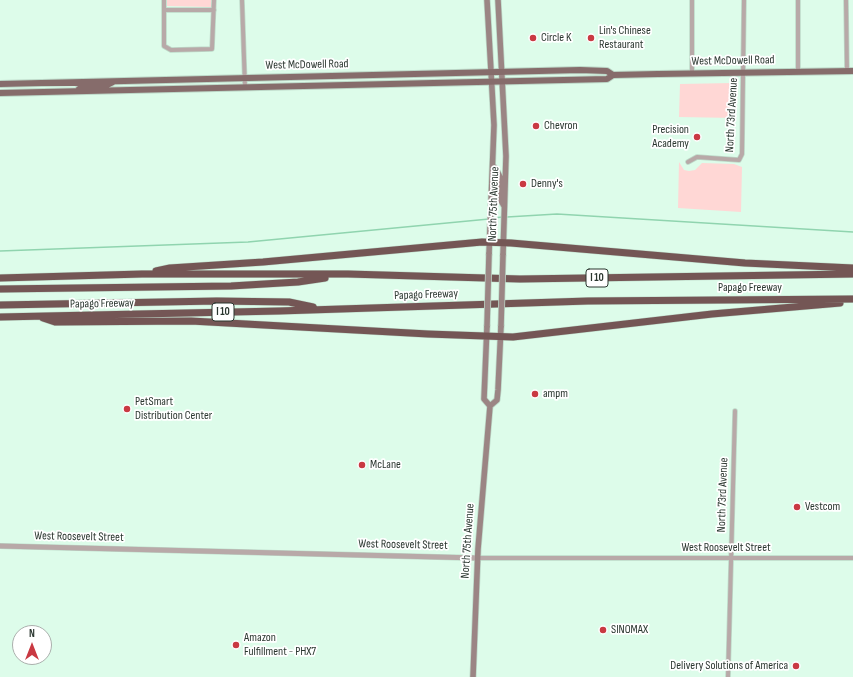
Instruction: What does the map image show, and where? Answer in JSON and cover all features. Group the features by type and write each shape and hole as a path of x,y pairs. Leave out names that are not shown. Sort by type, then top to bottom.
{"highway":[{"path":"142,274 170,268 490,243 745,263 853,268"},
{"name":"Papago Freeway","path":"0,278 142,274 348,274 520,279 853,274"},
{"path":"0,289 231,286 298,282 348,274"},
{"name":"Papago Freeway","path":"0,316 325,310 588,301 853,299"},
{"path":"0,305 180,300 290,302 325,310"},
{"path":"37,316 55,322 184,321 500,337 756,310 853,302"}],"main road":[{"name":"North 75th Avenue","path":"487,0 492,81 493,166 484,399 490,406"},
{"name":"North 75th Avenue","path":"473,677 477,558 490,406 497,400 501,326 506,156 498,0"},
{"name":"West McDowell Road","path":"0,84 502,71 607,71 613,75"},
{"name":"West McDowell Road","path":"0,93 607,79 613,75 850,71"},
{"path":"140,80 140,90"},
{"path":"77,91 82,88 107,85 116,81"},
{"path":"493,166 500,177 500,199 504,209"}],"street":[{"path":"164,0 164,46 172,50 212,48 214,0"},
{"path":"242,0 245,87"},
{"path":"692,0 692,73"},
{"name":"North 73rd Avenue","path":"688,162 697,157 739,160 742,142 744,0"},
{"path":"798,0 798,72"},
{"path":"846,0 846,35 850,71"},
{"path":"164,10 214,10"},
{"path":"846,35 853,35"},
{"name":"North 73rd Avenue","path":"728,677 735,410"},
{"name":"West Roosevelt Street","path":"0,546 477,558 853,558"}],"shaded area":[{"path":"167,0 212,0 211,7 167,6"},
{"path":"732,83 736,87 735,118 679,117 680,84"},
{"path":"679,162 684,170 689,171 695,170 702,163 734,164 742,167 741,212 678,208"}],"waterway":[{"path":"507,217 557,214 853,232"},
{"path":"493,218 503,217"},
{"path":"0,251 248,242 489,219"}],"place":[{"name":"Circle K","path":"533,38"},
{"name":"Lin's Chinese Restaurant","path":"591,38"},
{"name":"Chevron","path":"536,126"},
{"name":"Precision Academy","path":"697,137"},
{"name":"Denny's","path":"523,184"},
{"name":"ampm","path":"535,394"},
{"name":"PetSmart Distribution Center","path":"127,409"},
{"name":"McLane","path":"362,465"},
{"name":"Vestcom","path":"797,507"},
{"name":"SINOMAX","path":"603,630"},
{"name":"Amazon Fulfillment - PHX7","path":"236,645"},
{"name":"Delivery Solutions of America","path":"796,666"}]}
